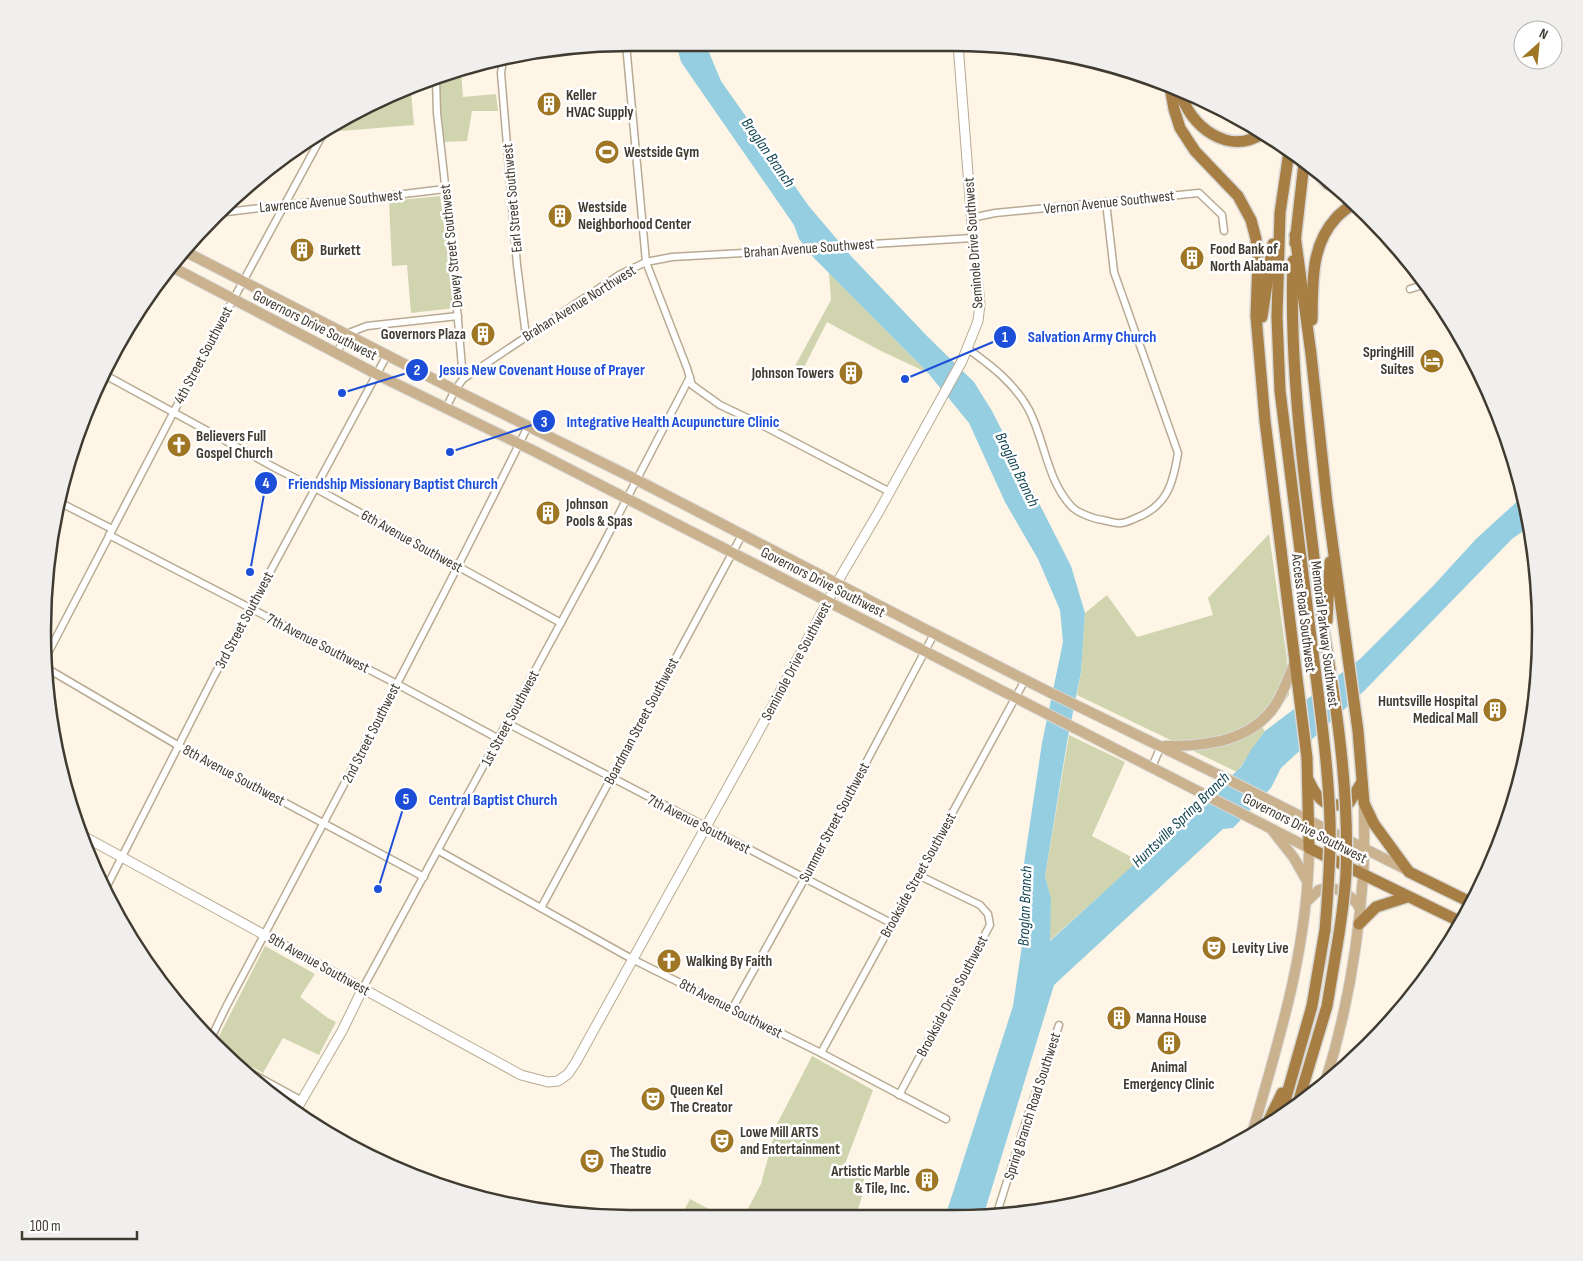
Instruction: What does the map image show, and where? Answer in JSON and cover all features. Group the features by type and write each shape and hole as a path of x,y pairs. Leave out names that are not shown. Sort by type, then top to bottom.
{"highway":[{"path":"1171,94 1180,128 1195,151 1238,196 1251,220 1257,249 1256,316 1259,345"},
{"path":"1183,99 1193,118 1212,134 1228,140 1245,142 1255,137"},
{"name":"Memorial Parkway Southwest","path":"1284,1105 1312,1006 1325,930 1330,864 1330,821 1325,758 1280,391 1277,318 1280,213 1288,159"},
{"name":"Memorial Parkway Southwest","path":"1301,1093 1326,1006 1339,934 1346,873 1346,814 1343,768 1336,708 1319,602 1294,377 1292,306 1295,235 1303,170"},
{"path":"1311,354 1314,264 1317,250 1337,216 1348,208"},
{"path":"1259,345 1269,265 1280,213"},
{"path":"1295,235 1358,731 1364,803 1374,824 1409,872"},
{"name":"Access Road Southwest","path":"1259,345 1272,486 1307,758 1310,848"},
{"path":"1326,647 1331,530"},
{"path":"1308,780 1320,799 1324,802 1340,806 1349,803 1363,780"},
{"name":"Governors Drive Southwest","path":"1310,848 1454,919"},
{"name":"Governors Drive Southwest","path":"1409,872 1465,900"},
{"path":"1359,924 1376,907 1407,897"},
{"path":"1308,1088 1311,1060"},
{"path":"1272,1113 1297,1062"}],"main road":[{"name":"Governors Drive Southwest","path":"191,254 455,390 637,480 934,634 1310,820 1409,872"},
{"name":"Governors Drive Southwest","path":"178,270 233,300 627,498 1310,848"},
{"path":"1161,746 1208,744 1227,740 1256,726 1276,704 1295,662"},
{"path":"1328,1071 1348,995 1359,924 1364,875 1364,803"},
{"path":"1255,1124 1293,986 1302,945 1309,884 1294,858 1268,826"},
{"name":"Access Road Southwest","path":"1309,884 1310,848"},
{"path":"1307,901 1319,891 1334,889 1353,898 1360,910"}],"street":[{"path":"627,51 646,262 692,386 720,405 890,492"},
{"name":"Seminole Drive Southwest","path":"556,1081 568,1074 576,1062 770,711 837,584 968,349 978,321 980,304 972,238 959,51"},
{"name":"Earl Street Southwest","path":"502,66 501,73 517,266 526,336"},
{"name":"Dewey Street Southwest","path":"436,85 437,113 463,379"},
{"name":"4th Street Southwest","path":"109,535 243,280 317,144"},
{"name":"Lawrence Avenue Southwest","path":"232,210 362,199 445,189"},
{"name":"Vernon Avenue Southwest","path":"971,218 995,213 1199,193 1222,215 1224,231"},
{"path":"968,349 1012,384 1030,412 1058,487 1073,508 1097,519 1121,524 1149,513 1165,497 1174,477 1178,453 1114,272 1106,202"},
{"name":"Brahan Avenue Southwest","path":"646,262 672,257 972,238"},
{"name":"Brahan Avenue Northwest","path":"463,379 619,275 646,262"},
{"path":"1410,289 1418,286"},
{"path":"337,353 346,334 367,326 458,316"},
{"name":"3rd Street Southwest","path":"109,882 250,608 387,355"},
{"name":"6th Avenue Southwest","path":"109,377 316,488 561,623"},
{"name":"1st Street Southwest","path":"300,1105 439,851 690,377"},
{"path":"446,408 463,379"},
{"name":"2nd Street Southwest","path":"214,1032 397,684 528,426"},
{"path":"65,505 112,528"},
{"path":"51,646 109,535"},
{"name":"7th Avenue Southwest","path":"109,535 499,739"},
{"name":"Boardman Street Southwest","path":"541,908 742,535"},
{"name":"Summer Street Southwest","path":"732,1009 934,634"},
{"name":"8th Avenue Southwest","path":"52,672 179,746 424,877"},
{"name":"Brookside Street Southwest","path":"821,1053 1025,680"},
{"name":"7th Avenue Southwest","path":"507,723 891,923"},
{"path":"1152,766 1161,746"},
{"name":"9th Avenue Southwest","path":"91,840 521,1075 548,1082 556,1081"},
{"name":"8th Avenue Southwest","path":"439,851 632,959 821,1053 946,1119"},
{"name":"Brookside Drive Southwest","path":"899,1095 990,925 988,914 980,905 918,874"},
{"name":"Spring Branch Road Southwest","path":"999,1208 1060,1025"},
{"path":"270,1084 302,1101"}],"green space":[{"path":"462,77 463,97 496,94 498,111 472,111 467,141 444,142 437,84"},
{"path":"411,94 414,125 337,131 374,111"},
{"path":"440,196 455,308 411,313 407,265 392,266 389,201"},
{"path":"829,273 928,373 881,351 827,322 798,379 790,375 831,300"},
{"path":"1269,534 1287,659 1289,695 1274,715 1261,726 1265,731 1237,772 1077,695 1081,672 1085,613 1107,595 1137,637 1213,615 1208,598"},
{"path":"1069,735 1125,762 1092,836 1139,861 1049,941 1051,898 1045,876"},
{"path":"265,946 315,974 300,997 336,1022 319,1055 283,1038 263,1073 248,1065 218,1037"},
{"path":"812,1056 873,1090 845,1164 864,1175 864,1191 858,1210 747,1210 761,1184 777,1124"},
{"path":"690,1199 711,1210 684,1210"}],"water":[{"name":"Broglan Branch","path":"678,51 708,51 721,81 808,205 851,256 974,382 992,411 1071,566 1085,613 1081,672 1067,742 1045,876 1051,898 1050,941 1241,767 1265,731 1360,659 1433,586 1476,539 1517,501 1523,531 1512,539 1364,691 1281,768 1271,788 1233,828 1223,829 1054,985 985,1209 947,1210 1013,1006 1027,912 1022,877 1042,743 1063,642 1060,610 1038,559 1005,502 969,423 928,373 814,258 799,239 794,225 681,62"}],"place":[{"name":"Keller HVAC Supply","path":"549,104"},
{"name":"Westside Gym","path":"607,152"},
{"name":"Westside Neighborhood Center","path":"560,216"},
{"name":"Burkett","path":"302,250"},
{"name":"Food Bank of North Alabama","path":"1192,258"},
{"name":"Governors Plaza","path":"483,334"},
{"name":"SpringHill Suites","path":"1432,361"},
{"name":"Johnson Towers","path":"851,373"},
{"name":"Salvation Army Church","path":"905,379"},
{"name":"Jesus New Covenant House of Prayer","path":"342,393"},
{"name":"Believers Full Gospel Church","path":"179,445"},
{"name":"Integrative Health Acupuncture Clinic","path":"450,452"},
{"name":"Johnson Pools & Spas","path":"548,513"},
{"name":"Friendship Missionary Baptist Church","path":"250,572"},
{"name":"Huntsville Hospital Medical Mall","path":"1495,710"},
{"name":"Central Baptist Church","path":"378,889"},
{"name":"Levity Live","path":"1214,948"},
{"name":"Walking By Faith","path":"669,961"},
{"name":"Manna House","path":"1119,1018"},
{"name":"Animal Emergency Clinic","path":"1169,1043"},
{"name":"Queen Kel The Creator","path":"653,1099"},
{"name":"Lowe Mill ARTS and Entertainment","path":"722,1141"},
{"name":"The Studio Theatre","path":"592,1161"},
{"name":"Artistic Marble & Tile, Inc.","path":"927,1180"}],"water label":[{"name":"Huntsville Spring Branch","path":"1180,819"}]}
